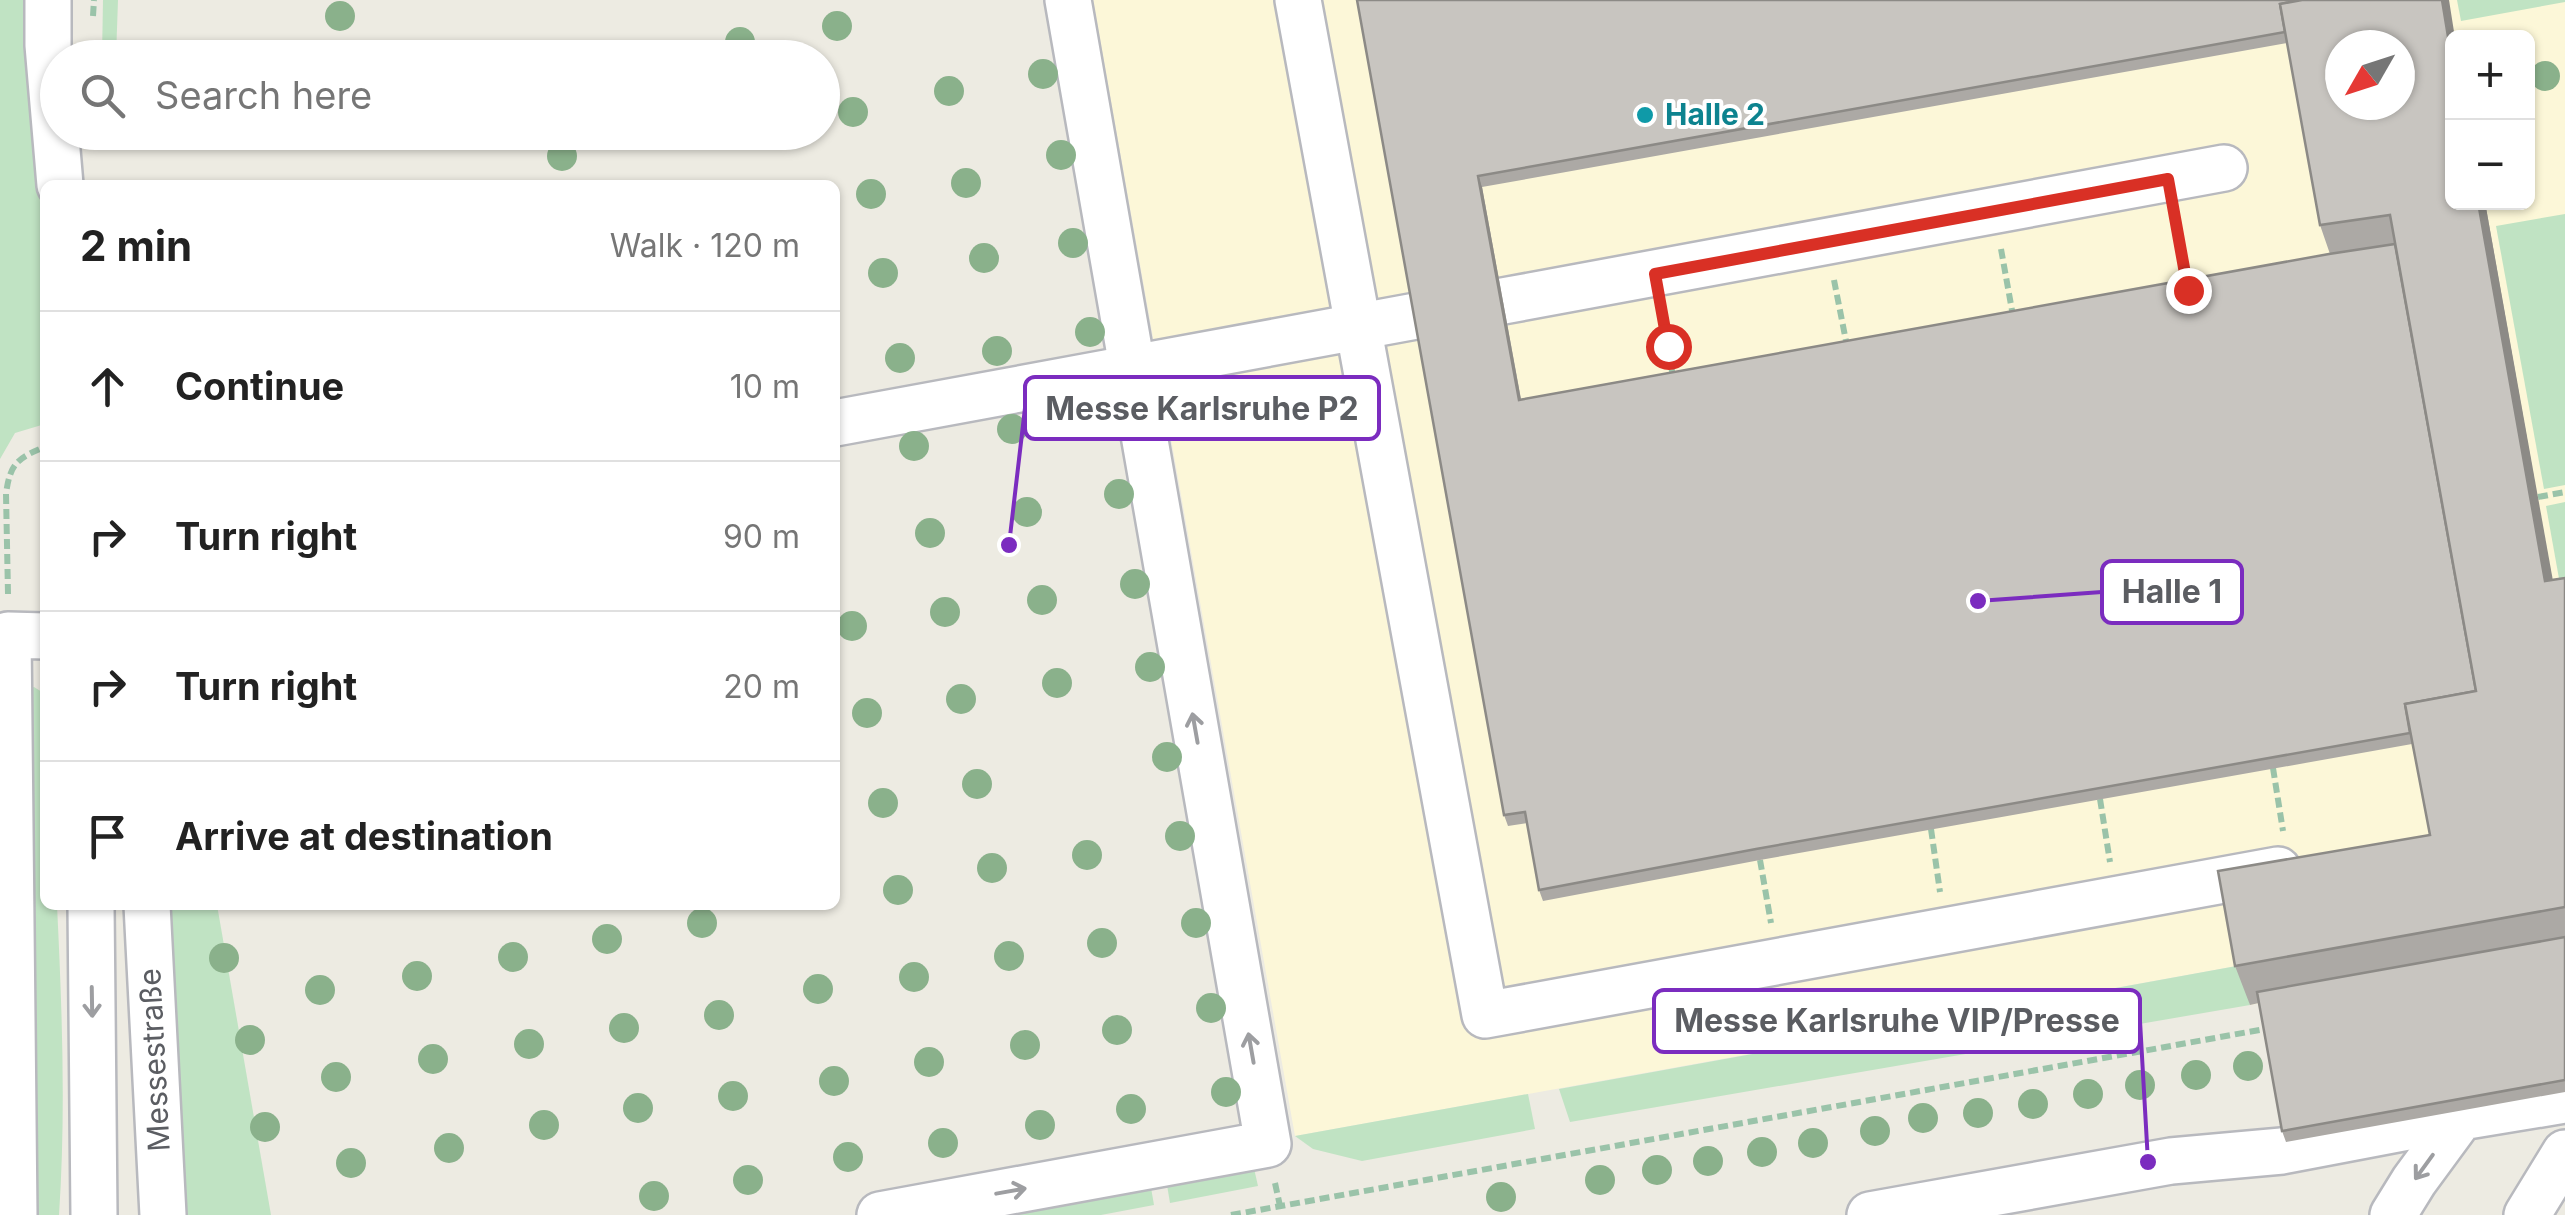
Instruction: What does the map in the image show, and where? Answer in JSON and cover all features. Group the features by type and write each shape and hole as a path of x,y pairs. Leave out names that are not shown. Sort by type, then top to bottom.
{"street":[{"path":"48,0 48,40"},
{"path":"880,1215 1268,1144 1068,0"},
{"path":"1298,0 1485,1014 2307,865"},
{"path":"57,150 60,180"},
{"path":"1503,302 2224,168"},
{"path":"840,422 1416,316"},
{"path":"14,1215 27,636"},
{"name":"Messestraße","path":"91,910 94,1215"},
{"name":"Messestraße","path":"146,910 163,1215"},
{"path":"1870,1215 2171,1161 2282,1151 2565,1100"},
{"path":"2393,1215 2461,1117"},
{"path":"2527,1215 2565,1153"}],"path":[{"path":"2168,179 2188,290"},
{"path":"1994,210 2014,322"},
{"path":"1826,242 1848,352"},
{"path":"1655,274 1674,383"},
{"path":"27,636 6,494 12,468 21,458 40,449"},
{"path":"2538,497 2565,492"},
{"path":"2273,768 2307,865"},
{"path":"2100,799 2115,899"},
{"path":"1931,829 1944,931"},
{"path":"1760,860 1777,962"},
{"path":"1231,1215 2266,1028"}],"shaded area":[{"path":"1093,0 2565,0 2565,949 2250,1005 2242,965 1295,1136"}],"green space":[{"path":"0,0 26,0 40,201 40,426 15,433 0,459"},
{"path":"103,0 118,0 117,40 102,40"},
{"path":"2457,0 2565,0 2565,2 2461,21"},
{"path":"2565,214 2565,485 2544,489 2496,226"},
{"path":"2565,502 2565,612 2546,506"},
{"path":"34,687 40,691 40,910 57,910 63,1099 59,1215 30,1215 24,690"},
{"path":"168,910 218,910 271,1215 187,1215"},
{"path":"2242,965 2250,1005 1570,1122 1559,1089"},
{"path":"1528,1094 1535,1129 1362,1161 1313,1149 1295,1136"},
{"path":"1253,1164 1258,1186 1170,1203 1166,1179"},
{"path":"1150,1182 1154,1205 1101,1215 969,1215"}],"building":[{"path":"1357,0 2302,0 2280,4 2285,32 1478,176 1519,400 2395,244 2476,691 2405,704 2410,733 1539,890 1525,812 1504,815"},
{"path":"2302,0 2442,0 2447,30 2445,210 2479,210 2545,581 2565,578 2565,907 2235,966 2218,871 2430,835 2405,704 2476,691 2390,215 2320,225 2280,4"},
{"path":"2565,937 2565,1080 2282,1131 2257,992"}],"place":[{"name":"Halle 2","path":"1645,115"},
{"name":"Messe Karlsruhe P2","path":"1009,545"},
{"name":"Halle 1","path":"1978,601"},
{"name":"Messe Karlsruhe VIP/Presse","path":"2148,1162"}],"route":[{"path":"1668,346 1655,274 2168,179 2188,290"}]}
